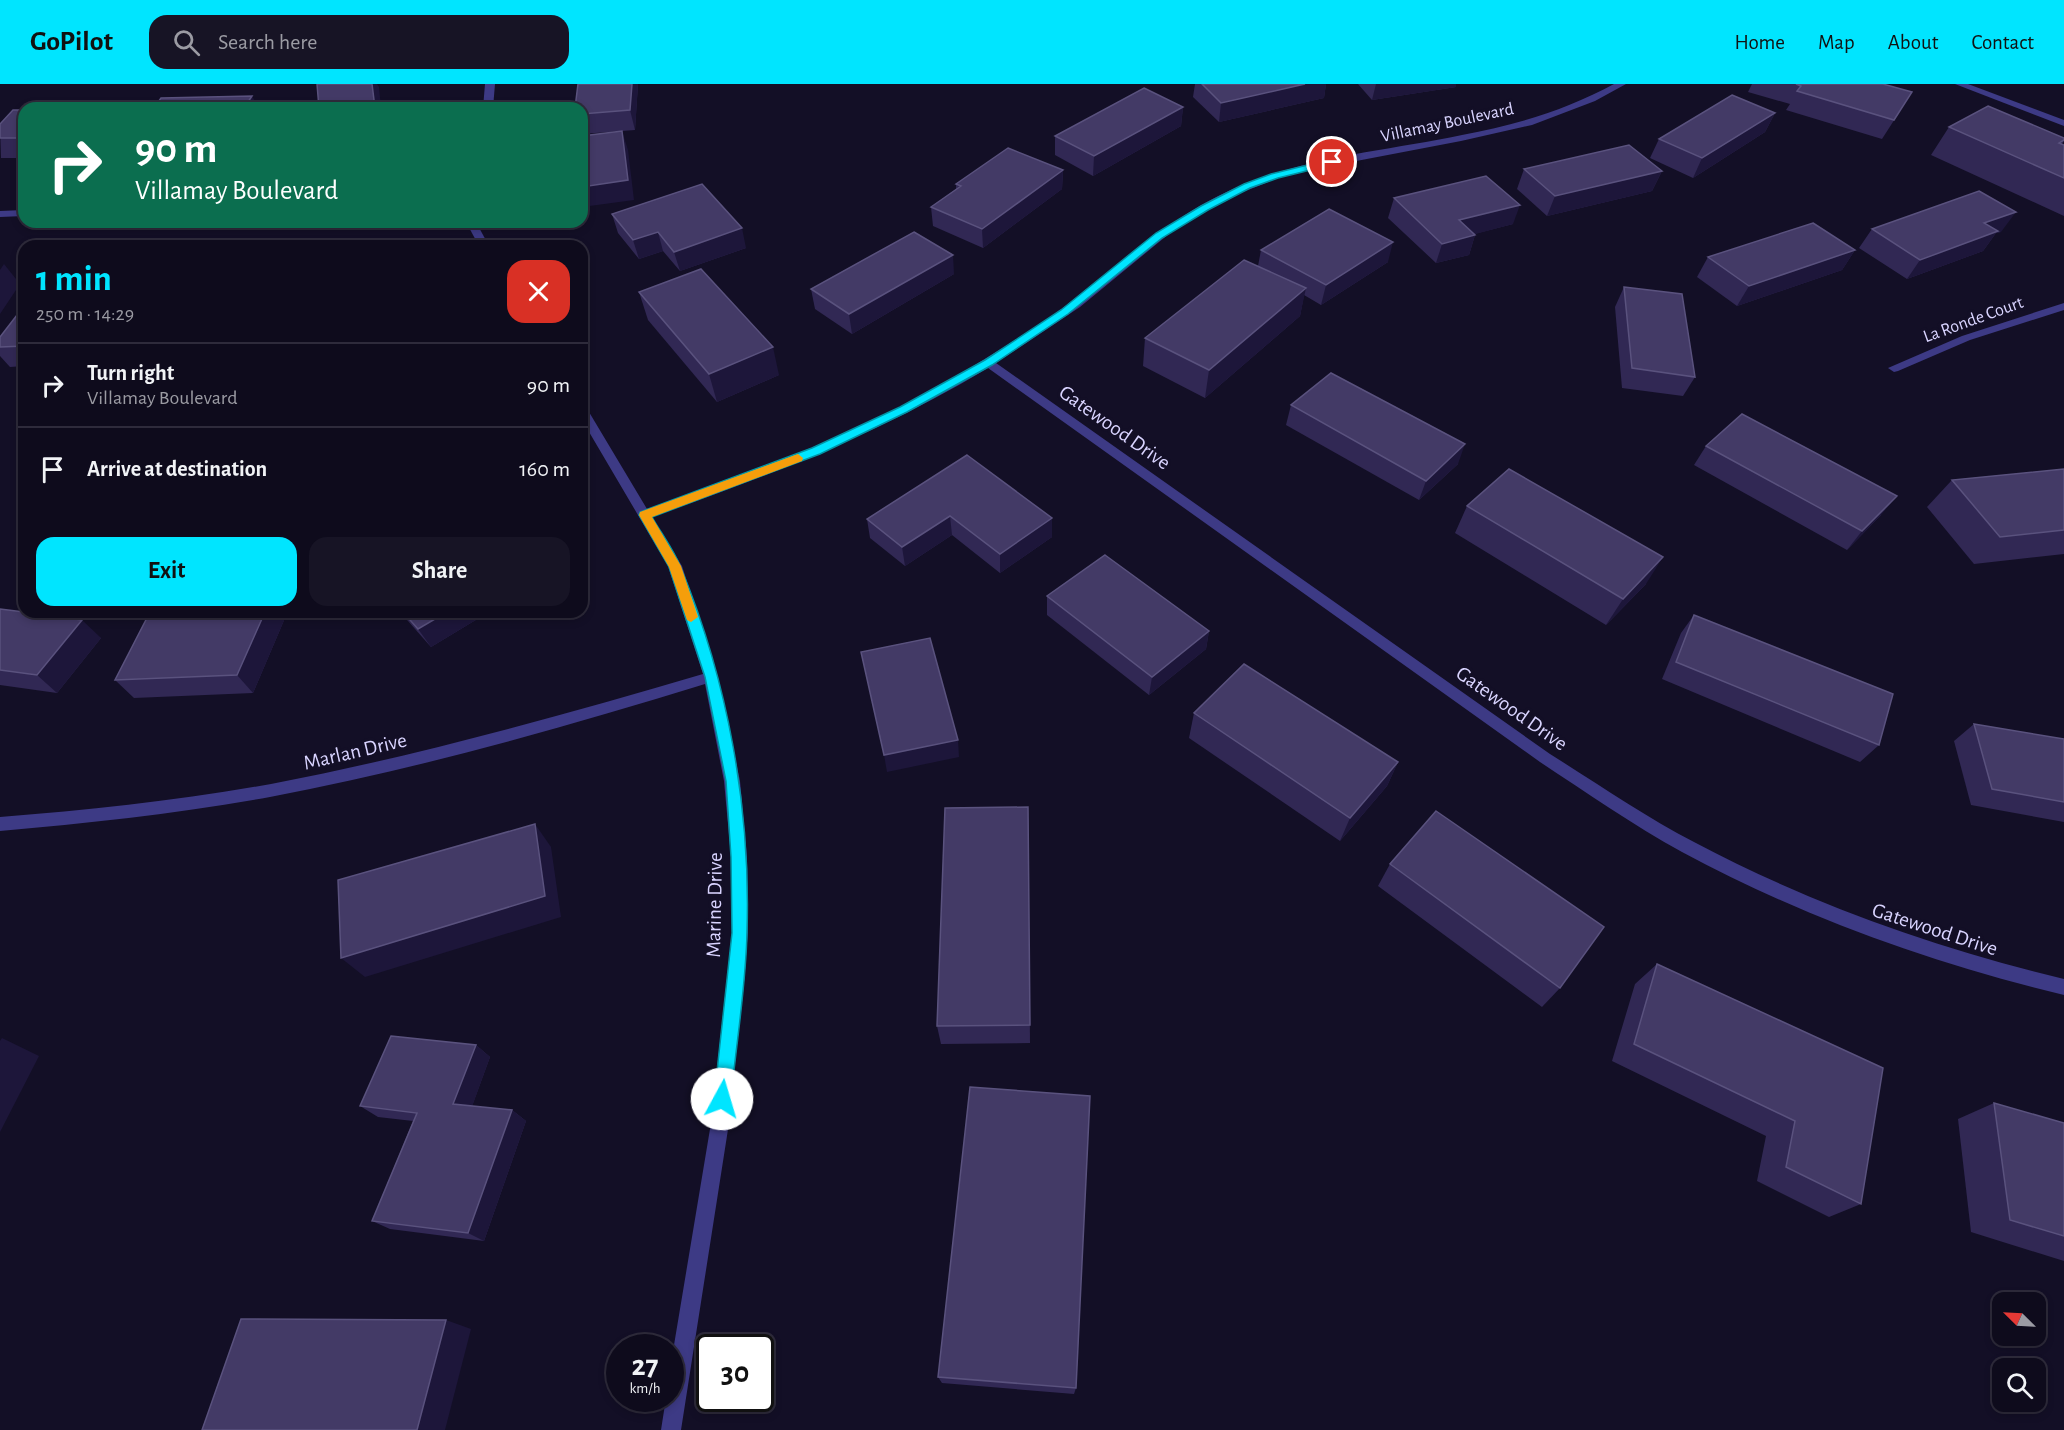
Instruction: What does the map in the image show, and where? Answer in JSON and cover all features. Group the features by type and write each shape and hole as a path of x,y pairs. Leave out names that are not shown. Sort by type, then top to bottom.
{"street":[{"path":"488,102 490,84"},
{"name":"Villamay Boulevard","path":"645,515 816,451 903,409 988,363 1065,312 1159,236 1204,208 1247,186 1309,166 1473,136 1530,121 1574,106 1622,84"},
{"path":"1960,84 2064,123"},
{"path":"0,214 18,213"},
{"name":"La Ronde Court","path":"1894,368 1966,338 2064,306"},
{"name":"Gatewood Drive","path":"988,363 1545,758 1637,818 1750,879 1865,928 1998,972 2064,987"},
{"name":"Marine Drive","path":"588,420 675,566 711,677 732,781 739,857 740,933 720,1123 671,1430"},
{"name":"Marlan Drive","path":"0,824 177,807 274,791 389,766 711,677"}],"building":[{"path":"317,84 372,84 374,102 318,102"},
{"path":"578,84 632,84 630,110 588,114 588,102 576,102"},
{"path":"1202,84 1305,84 1221,103"},
{"path":"1796,84 1883,84 1912,92 1894,120 1797,91 1801,86"},
{"path":"1144,88 1183,107 1094,156 1055,136"},
{"path":"1732,95 1775,113 1702,158 1659,139"},
{"path":"252,96 248,102 158,102 161,98"},
{"path":"1988,106 2064,138 2059,143 2064,145 2064,178 1949,127"},
{"path":"13,110 18,110 18,138 0,138 0,124"},
{"path":"622,131 628,180 588,186 588,135"},
{"path":"1629,145 1662,171 1555,196 1524,169"},
{"path":"1008,148 1063,170 982,229 931,207 961,186 956,184"},
{"path":"1486,176 1520,205 1459,220 1475,235 1442,244 1394,198"},
{"path":"702,184 742,228 674,252 658,232 633,240 612,214"},
{"path":"1979,191 2016,212 1984,223 1998,231 1920,260 1872,229"},
{"path":"1329,209 1393,242 1326,285 1261,250"},
{"path":"1813,223 1855,250 1749,286 1708,257"},
{"path":"914,232 953,255 849,314 811,289"},
{"path":"1244,260 1306,288 1209,370 1145,338"},
{"path":"701,269 773,347 709,374 639,292"},
{"path":"1624,287 1682,294 1695,377 1632,368"},
{"path":"18,314 18,346 0,347 0,337"},
{"path":"1331,373 1465,444 1426,481 1291,405"},
{"path":"1742,414 1897,496 1862,531 1706,446"},
{"path":"967,455 1052,518 1000,554 950,516 902,547 867,519"},
{"path":"1509,469 1663,557 1623,599 1467,506"},
{"path":"2064,469 2064,530 2000,537 1952,480"},
{"path":"1105,555 1209,631 1152,677 1047,596"},
{"path":"0,609 18,611 18,618 82,620 37,675 0,670"},
{"path":"1694,615 1893,694 1879,745 1676,662"},
{"path":"147,618 262,618 237,675 115,680"},
{"path":"408,618 437,618 418,629"},
{"path":"930,638 958,740 884,755 861,652"},
{"path":"1244,664 1398,762 1350,818 1194,713"},
{"path":"1974,724 2064,739 2064,802 1992,789"},
{"path":"1028,807 1030,1025 937,1026 945,808"},
{"path":"1436,811 1604,927 1560,988 1390,864"},
{"path":"535,824 545,896 341,958 338,880"},
{"path":"1657,964 1883,1068 1861,1204 1786,1167 1795,1121 1634,1044"},
{"path":"391,1036 476,1045 453,1104 512,1110 468,1233 372,1221 417,1113 360,1106"},
{"path":"970,1087 1090,1096 1076,1388 938,1377"},
{"path":"1994,1103 2064,1123 2064,1236 2010,1220"},
{"path":"241,1319 446,1320 417,1430 202,1430"}],"slow traffic":[{"path":"691,617 675,566 645,515 798,458"}],"route":[{"path":"722,1099 740,933 739,857 732,781 711,677 675,566 645,515 816,451 903,409 988,363 1065,312 1159,236 1204,208 1247,186 1274,176 1332,162"}]}
